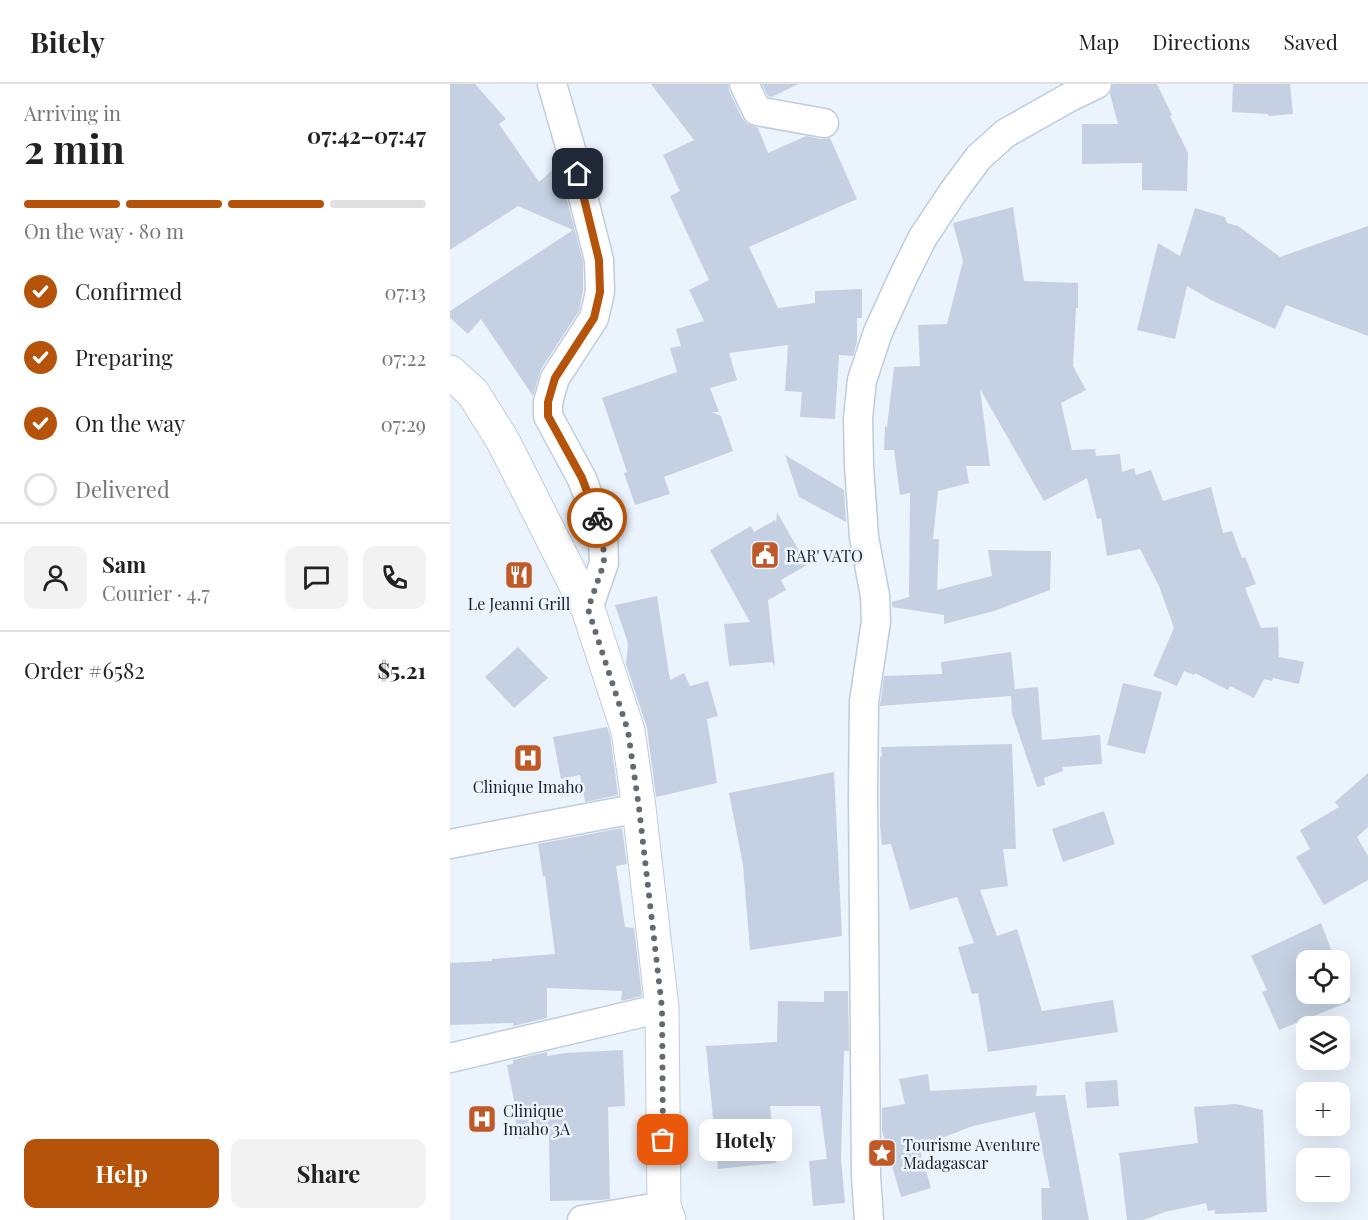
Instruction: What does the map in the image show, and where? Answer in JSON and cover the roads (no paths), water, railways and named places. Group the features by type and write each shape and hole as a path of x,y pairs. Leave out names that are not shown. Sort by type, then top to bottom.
{"main road":[{"path":"453,379 473,393 503,441 588,609 628,731 662,1008 666,1213"}],"street":[{"path":"552,84 599,260 600,292 594,318 555,378 548,402 548,416 582,478 603,538 604,563 588,609"},
{"path":"744,84 758,111 824,123"},
{"path":"869,1220 866,1176 864,702 876,621 875,596 864,537 859,466 858,418 862,380 879,332 923,237 979,157 1006,133 1097,84"},
{"path":"450,844 639,808"},
{"path":"450,1058 662,1008"},
{"path":"582,1220 666,1213"}],"place":[{"name":"RAR' VATO","path":"765,555"},
{"name":"Le Jeanni Grill","path":"519,575"},
{"name":"Clinique Imaho","path":"528,758"},
{"name":"Clinique Imaho 3A","path":"482,1119"},
{"name":"Hotely","path":"663,1140"},
{"name":"Tourisme Aventure Madagascar","path":"882,1153"}]}
